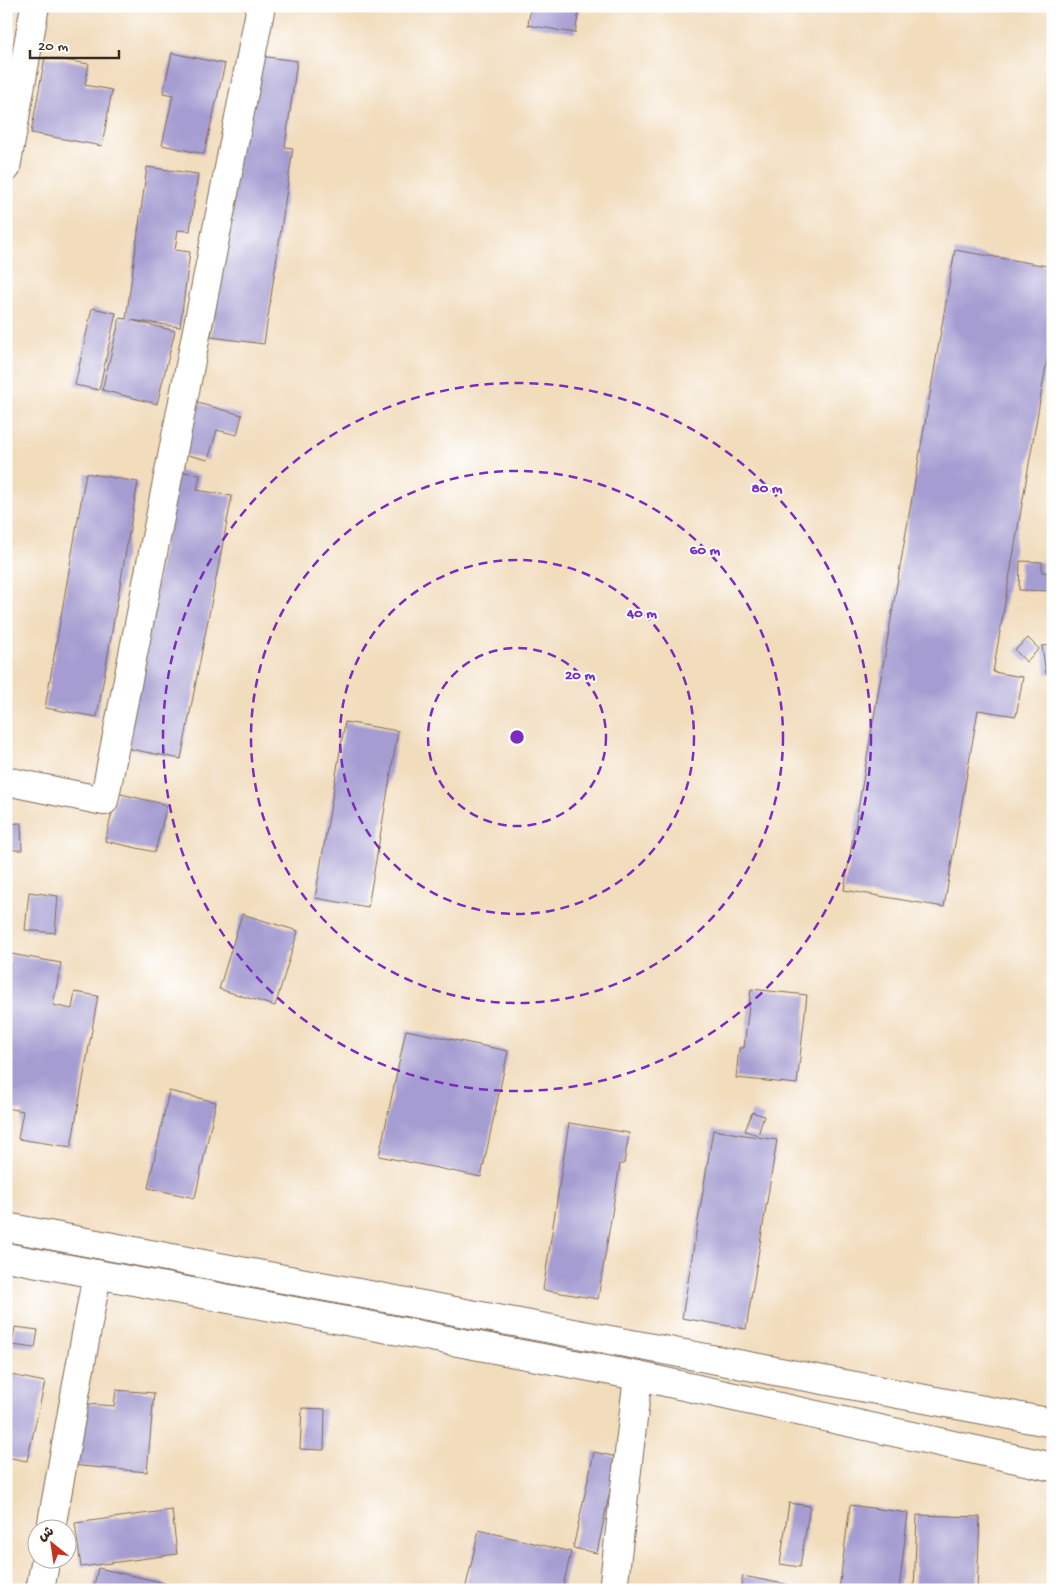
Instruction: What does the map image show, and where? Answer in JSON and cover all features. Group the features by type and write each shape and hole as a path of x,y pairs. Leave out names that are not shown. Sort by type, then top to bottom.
{"main road":[{"path":"6,168 35,6"},
{"path":"6,781 104,801 261,6"},
{"path":"6,1227 1053,1422"},
{"path":"6,1257 638,1376 1053,1467"},
{"path":"53,1518 97,1274"},
{"path":"613,1590 638,1376"},
{"path":"40,1590 44,1568"}],"building":[{"path":"531,6 580,6 575,33 528,25"},
{"path":"172,53 225,64 204,154 162,145 173,95 163,93"},
{"path":"252,55 297,61 285,147 293,148 264,344 211,337"},
{"path":"45,57 89,64 85,85 112,90 102,146 31,133"},
{"path":"147,167 198,174 190,231 178,230 175,250 190,252 180,327 131,320 175,331 157,404 102,390 120,318 126,319"},
{"path":"955,250 1053,267 1053,325 993,672 1023,677 1016,716 978,710 944,907 844,890"},
{"path":"92,308 116,313 99,390 75,385"},
{"path":"194,402 242,415 237,435 217,430 208,460 180,453"},
{"path":"178,471 200,475 197,490 232,496 181,759 125,748"},
{"path":"86,473 138,482 97,717 45,708"},
{"path":"1020,561 1042,562 1042,572 1053,573 1053,591 1019,590"},
{"path":"1028,638 1039,649 1026,662 1015,650"},
{"path":"1053,645 1053,673 1046,674 1042,646"},
{"path":"345,722 398,731 368,907 315,898"},
{"path":"117,793 167,805 155,852 105,841"},
{"path":"21,823 22,850 6,850 6,824"},
{"path":"29,892 58,896 55,933 25,930"},
{"path":"242,914 298,931 275,1006 219,989"},
{"path":"11,954 61,963 53,1005 72,1009 75,992 98,996 71,1147 18,1139 23,1111 6,1108 6,981"},
{"path":"751,989 807,995 797,1084 736,1078 739,1048 744,1048"},
{"path":"406,1030 508,1051 481,1177 379,1156"},
{"path":"169,1091 216,1102 195,1198 148,1188"},
{"path":"752,1112 764,1116 758,1135 745,1131"},
{"path":"569,1123 629,1133 624,1164 620,1164 598,1299 543,1290"},
{"path":"713,1130 777,1140 746,1329 682,1318"},
{"path":"15,1327 38,1330 35,1348 12,1345"},
{"path":"6,1359 10,1360 7,1372 6,1372"},
{"path":"6,1374 45,1382 27,1461 6,1457"},
{"path":"116,1390 154,1393 147,1472 70,1465 75,1403 114,1406"},
{"path":"302,1408 325,1409 324,1450 300,1449"},
{"path":"594,1452 617,1457 597,1553 573,1548"},
{"path":"789,1503 810,1506 800,1567 780,1564"},
{"path":"850,1505 908,1513 899,1590 839,1590"},
{"path":"172,1510 177,1554 81,1567 78,1545 78,1523"},
{"path":"917,1515 980,1517 977,1590 914,1590"},
{"path":"479,1530 571,1552 562,1590 465,1590"},
{"path":"98,1568 165,1583 164,1590 93,1590"},
{"path":"743,1576 789,1585 788,1590 740,1590"}]}
